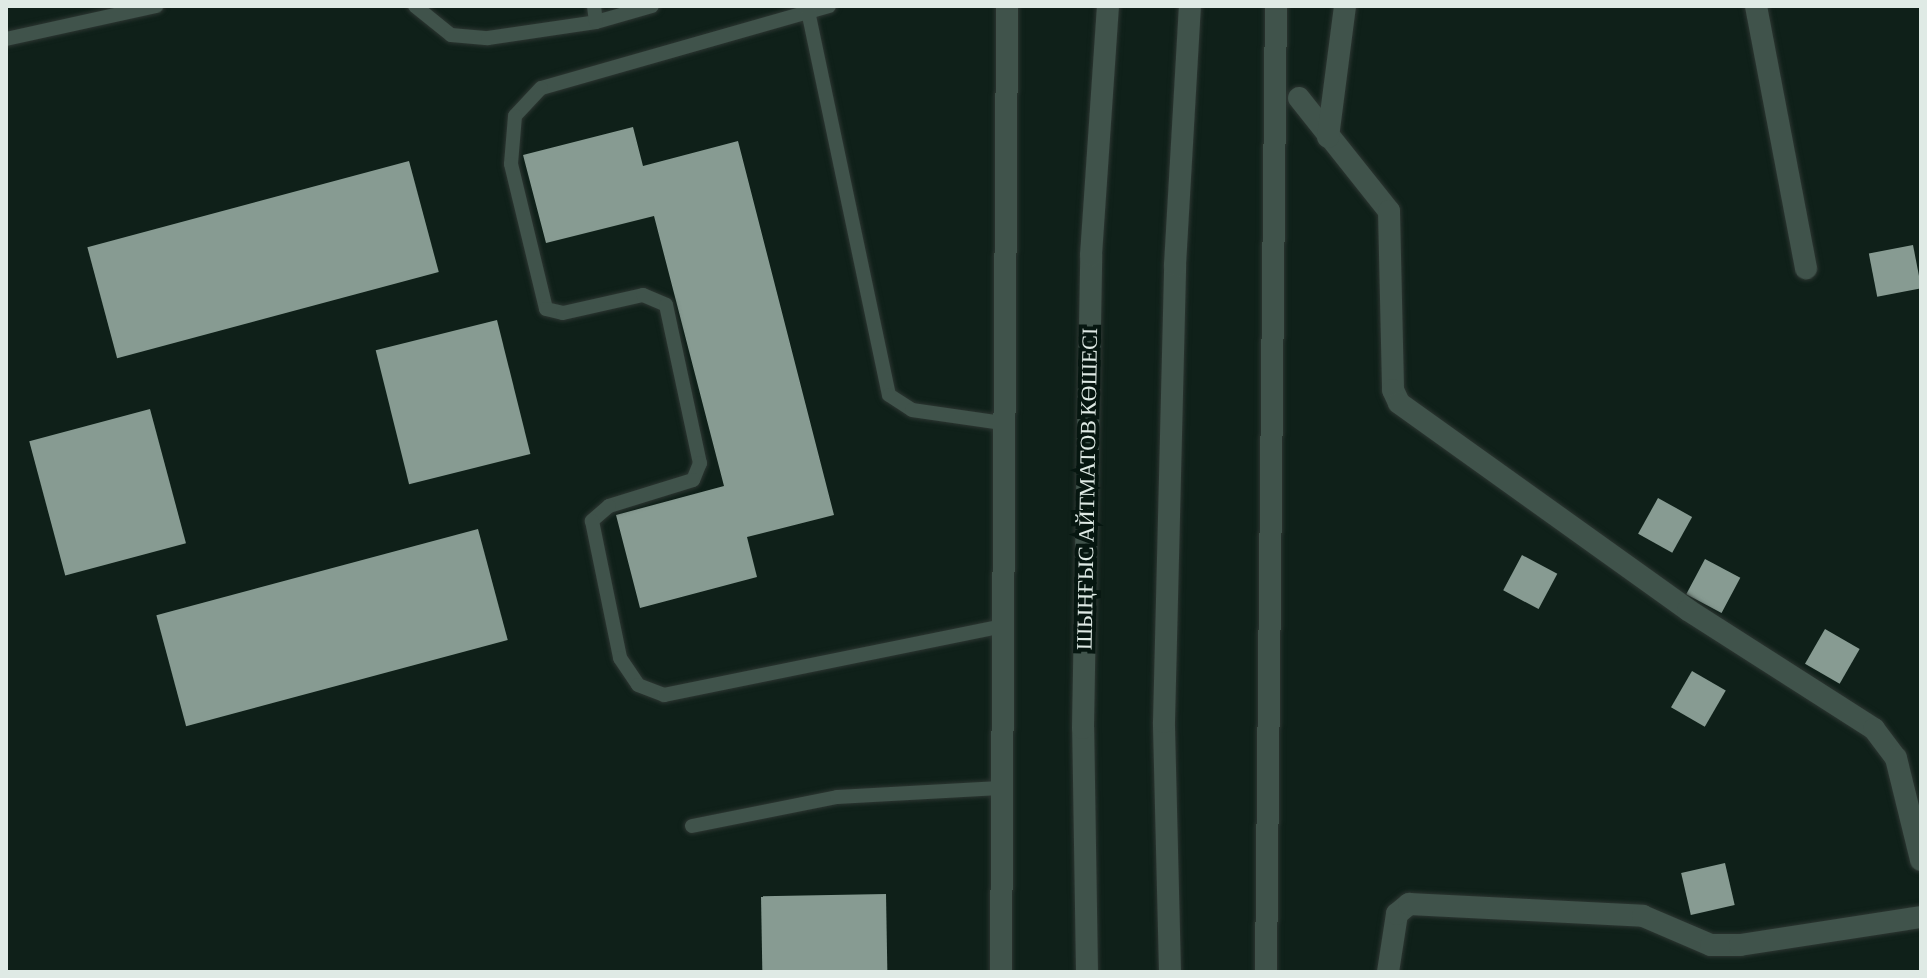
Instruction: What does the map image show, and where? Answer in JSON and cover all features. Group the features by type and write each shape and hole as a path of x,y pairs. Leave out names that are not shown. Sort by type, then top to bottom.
{"street":[{"path":"1001,972 1002,423 1007,6"},
{"name":"ШЫҢҒЫС АЙТМАТОВ КӨШЕСІ","path":"1087,972 1083,728 1091,270 1108,6"},
{"path":"1170,972 1164,722 1175,265 1190,6"},
{"path":"1266,972 1276,6"},
{"path":"1328,137 1345,6"},
{"path":"1756,6 1806,268"},
{"path":"1299,98 1389,211 1393,390 1399,403 1688,610 1874,729 1896,758 1921,860"},
{"path":"1388,972 1397,914 1409,904 1643,916 1678,934 1726,945 1921,917"}],"lane":[{"path":"6,39 156,6"},
{"path":"415,6 451,35 488,38 596,22 652,6"},
{"path":"594,6 596,22"},
{"path":"829,6 541,88 515,116 511,164 546,309 563,313 643,295 666,305 700,463 693,480 609,506 592,521 620,658 638,685 664,695 1003,626"},
{"path":"808,11 889,395 912,410 1002,423"},
{"path":"692,826 837,797 1000,788"}],"building":[{"path":"633,127 643,166 738,141 834,515 747,537 757,577 640,608 616,515 724,486 654,216 546,243 523,155"},
{"path":"409,161 439,272 117,358 87,247"},
{"path":"1913,245 1921,288 1877,297 1869,254"},
{"path":"497,320 530,454 409,484 376,350"},
{"path":"150,409 186,543 65,576 29,441"},
{"path":"1658,498 1692,517 1672,553 1638,534"},
{"path":"478,529 508,640 186,726 156,615"},
{"path":"1522,555 1557,574 1539,609 1503,590"},
{"path":"1705,559 1740,578 1722,613 1686,594"},
{"path":"1825,629 1860,649 1840,684 1805,664"},
{"path":"1692,671 1726,690 1705,727 1671,707"},
{"path":"1725,863 1735,905 1691,915 1681,873"},
{"path":"886,894 887,972 762,972 761,896"}]}
